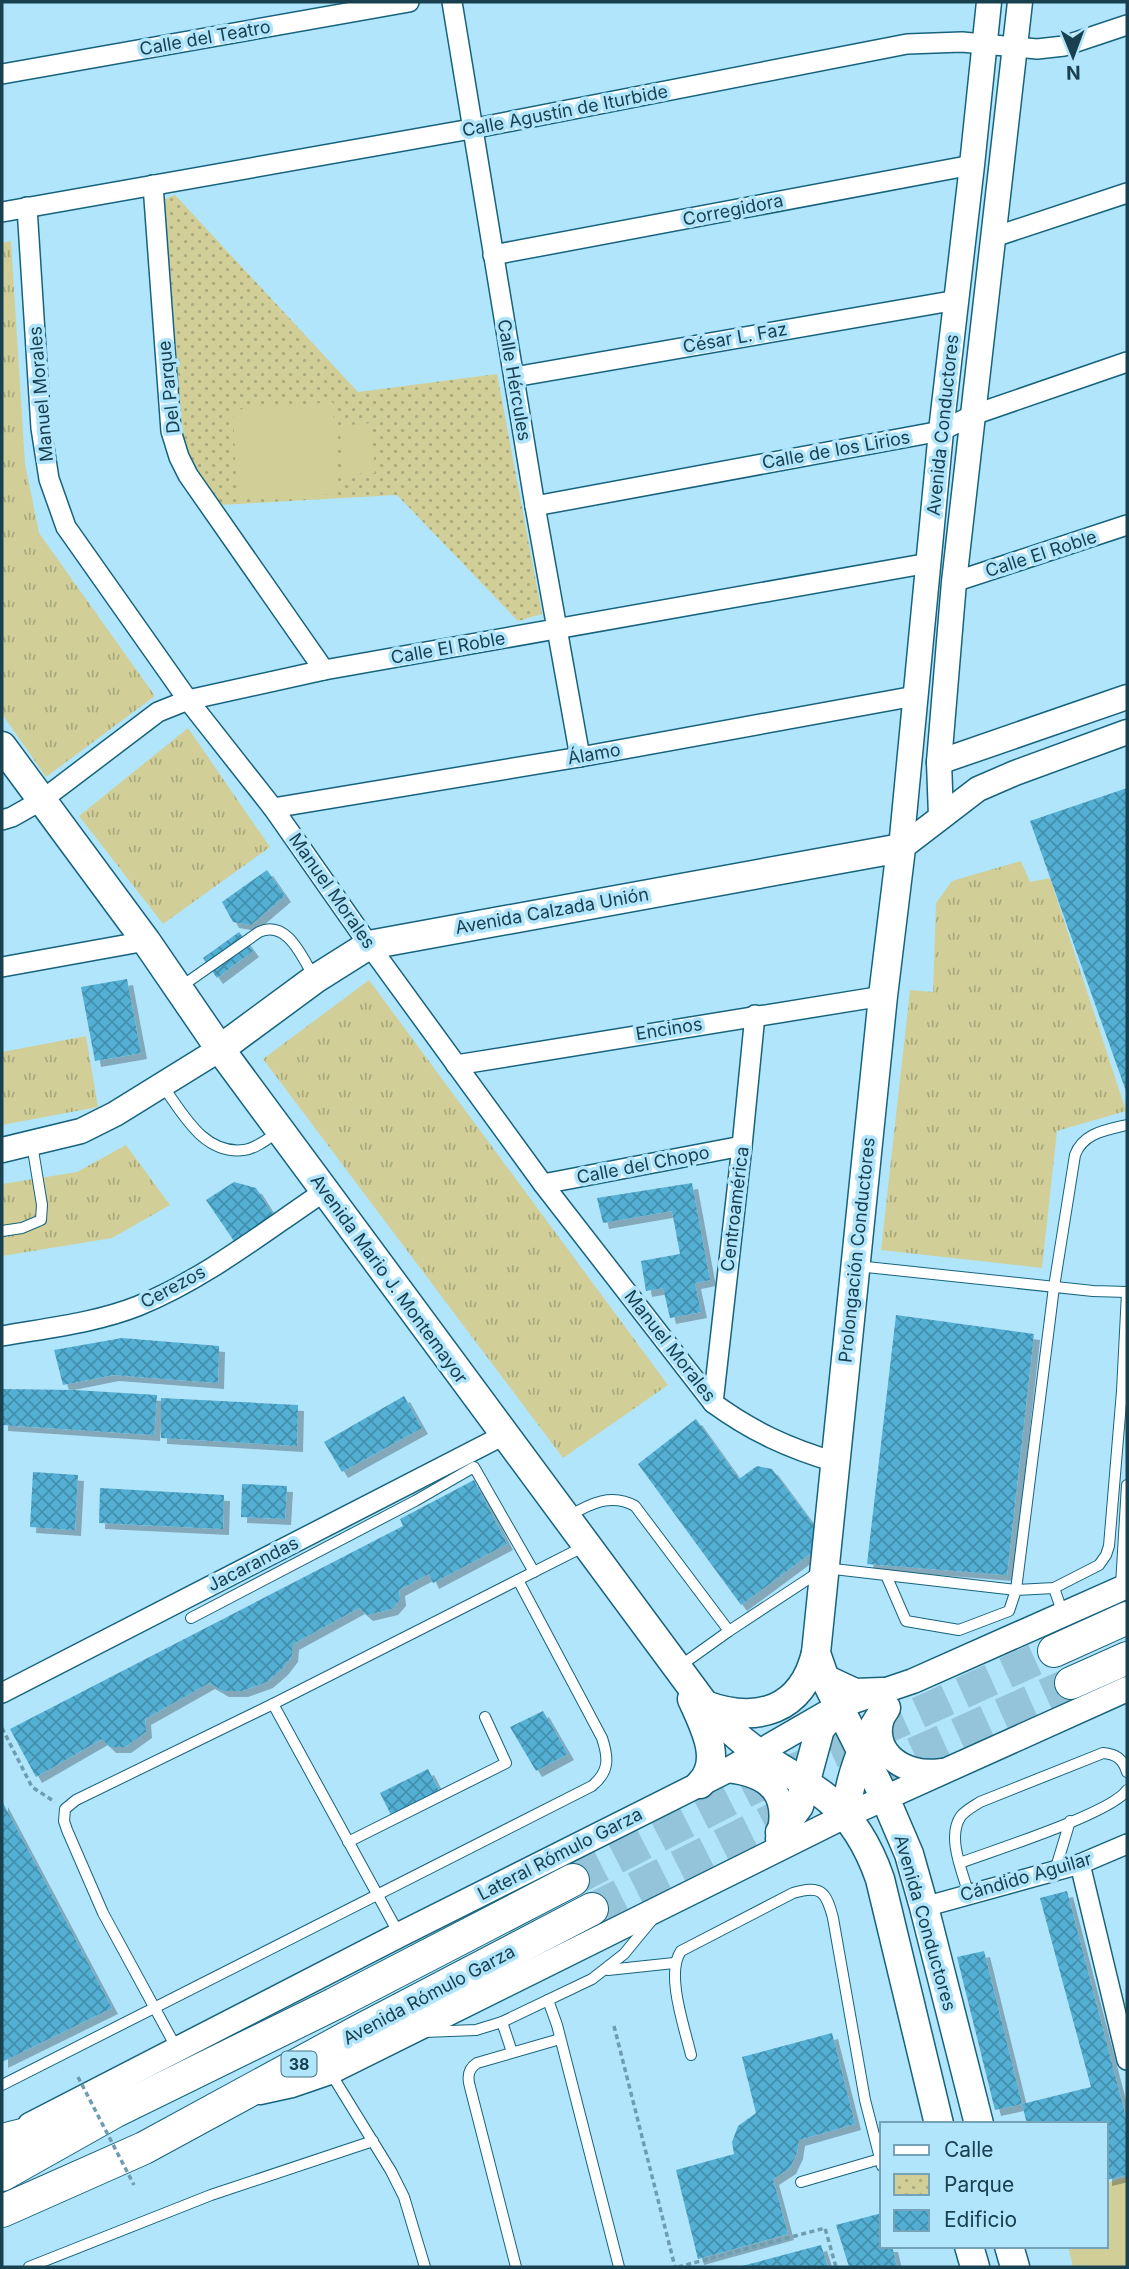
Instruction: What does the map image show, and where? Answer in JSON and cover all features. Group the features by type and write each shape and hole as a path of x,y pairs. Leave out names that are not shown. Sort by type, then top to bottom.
{"main road":[{"name":"Avenida Mario J. Montemayor","path":"2,746 146,941 220,1049 705,1705 729,1730 805,1784"},
{"name":"Avenida Calzada Unión","path":"220,1049 369,944 901,848"},
{"name":"Prolongación Conductores","path":"821,1666 816,1636 901,848"},
{"path":"1054,1651 1125,1598"},
{"path":"1071,1683 1127,1658"},
{"path":"705,1705 744,1715 763,1713 779,1707 801,1688 811,1672 821,1666 855,1693 884,1700 861,1749 845,1816"},
{"name":"Avenida Conductores","path":"821,1666 909,1854 978,2122"},
{"path":"677,1668 710,1744 710,1767 700,1784"},
{"path":"777,1842 799,1806 810,1757 820,1729 839,1706"},
{"name":"Avenida Conductores","path":"805,1784 828,1799 845,1816 868,1850 880,1879 939,2122"},
{"name":"Avenida Rómulo Garza","path":"2,2175 114,2112 334,2004 573,1880"},
{"name":"Avenida Rómulo Garza","path":"2,2211 144,2148 592,1909"},
{"path":"2,2140 114,2112"},
{"path":"970,2248 975,2267"},
{"path":"1010,2248 1015,2267"}],"street":[{"name":"Calle del Teatro","path":"2,74 408,2"},
{"name":"Calle Hércules","path":"452,2 471,129 580,757"},
{"name":"Avenida Conductores","path":"901,848 941,431 989,2"},
{"name":"Avenida Conductores","path":"941,816 939,762 954,582 1020,2"},
{"name":"Calle Agustín de Iturbide","path":"2,212 471,129 907,44 984,43 1037,49 1064,46 1127,25"},
{"name":"Corregidora","path":"493,255 972,165"},
{"name":"Del Parque","path":"153,185 171,431 179,457 188,475 324,670"},
{"path":"994,237 1127,193"},
{"name":"Manuel Morales","path":"27,207 41,428 49,479 57,506 76,544 188,701 273,808 543,1184 713,1403 766,1438 835,1462"},
{"name":"César L. Faz","path":"514,377 957,300"},
{"name":"Calle de los Lirios","path":"535,506 941,431 973,415 1127,362"},
{"name":"Calle El Roble","path":"954,582 1127,525"},
{"name":"Calle El Roble","path":"2,820 42,800 158,712 188,701 324,670 929,563"},
{"name":"Álamo","path":"273,808 580,757 915,695"},
{"path":"939,762 1127,697"},
{"name":"Avenida Calzada Unión","path":"901,848 978,789 1127,732"},
{"path":"2,967 146,941"},
{"name":"Encinos","path":"456,1065 883,996"},
{"name":"Centroamérica","path":"713,1403 743,1146 755,1015"},
{"name":"Avenida Calzada Unión","path":"2,1150 81,1131 115,1114 220,1049"},
{"name":"Calle del Chopo","path":"543,1184 743,1146"},
{"name":"Cerezos","path":"2,1336 111,1314 164,1295 199,1275 325,1191"},
{"name":"Jacarandas","path":"2,1693 244,1568 328,1536 409,1493 504,1434"},
{"name":"Lateral Rómulo Garza","path":"2,2140 399,1935 728,1770 839,1706 884,1700 913,1681 1063,1615 1125,1598"},
{"path":"239,2097 292,2085 330,2072 662,1908 777,1842 845,1816 1127,1689"},
{"path":"884,1700 880,1730 883,1745 891,1758 923,1773 949,1770"},
{"path":"728,1770 751,1774 773,1788 781,1804 777,1842"},
{"name":"Cándido Aguilar","path":"924,1907 1080,1864 1127,1844"},
{"path":"1080,1864 1123,2026 1127,2060"}],"lane":[{"path":"179,988 258,932 270,928 281,932 292,942 316,979"},
{"path":"162,1085 202,1138 216,1147 245,1150 281,1131"},
{"path":"886,1575 906,1621 959,1630 1009,1611 1016,1590 1054,1287 1072,1168 1077,1148 1090,1136 1127,1125"},
{"path":"2,1231 22,1228 41,1220 42,1205 32,1144"},
{"path":"677,1668 825,1568 1016,1590 1054,1588 1099,1564 1106,1555 1125,1392 1127,1292 1093,1291 856,1266"},
{"path":"409,1493 474,1467 534,1572"},
{"path":"1125,1598 1127,1485"},
{"path":"565,1518 604,1500 615,1499 635,1506 729,1631"},
{"path":"191,1618 253,1586 328,1536"},
{"path":"177,2049 103,1913 67,1830 64,1821 65,1809 76,1800 585,1546"},
{"path":"244,1568 253,1586"},
{"path":"2,2085 592,1786 606,1771 608,1759 602,1738 517,1580"},
{"path":"1054,1588 1063,1615"},
{"path":"273,1704 399,1935"},
{"path":"348,1842 506,1763 485,1717"},
{"path":"969,1895 956,1838 960,1816 980,1802 1103,1754 1114,1754 1121,1759 1127,1772"},
{"path":"960,1863 1114,1803 1127,1790"},
{"path":"1055,1871 1070,1821"},
{"path":"691,2055 674,1978 674,1963 685,1948 781,1899 807,1889 822,1892 829,1903 833,1918 867,2109 880,2159"},
{"path":"412,2032 476,2030 502,2022 548,2000 607,1970 635,1942 662,1908"},
{"path":"607,1970 674,1963"},
{"path":"548,2000 619,2267"},
{"path":"502,2022 512,2052"},
{"path":"516,2267 468,2078 471,2068 477,2063 560,2039"},
{"path":"330,2072 404,2197 425,2267"},
{"path":"29,2267 211,2195 373,2141"},
{"path":"801,2182 880,2163"}],"path":[{"path":"2,1728 32,1787 65,1809"},
{"path":"614,2026 676,2267 825,2228 836,2267"},
{"path":"78,2077 134,2185"}],"green space":[{"path":"175,195 358,392 497,374 542,614 518,621 397,495 220,505 192,470 182,432 165,199"},
{"path":"11,241 25,464 39,533 155,696 46,777 2,714 2,243"},
{"path":"333,402 336,494 237,500 233,410"},
{"path":"371,423 375,473 343,474 340,426"},
{"path":"188,728 270,847 163,924 79,816"},
{"path":"1021,861 1030,882 1050,878 1126,1111 1057,1131 1042,1268 881,1250 910,990 933,992 936,903 952,881"},
{"path":"369,980 668,1385 563,1458 263,1059"},
{"path":"86,1036 98,1107 2,1125 2,1052"},
{"path":"126,1145 170,1205 112,1238 2,1256 2,1184 77,1172"},
{"path":"1127,2177 1127,2267 1073,2267 1068,2248 1108,2248 1108,2182"}],"building":[{"path":"1127,788 1127,1094 1030,821"},
{"path":"267,870 285,896 251,925 233,922 222,902"},
{"path":"239,932 253,951 217,978 203,958"},
{"path":"127,979 141,1053 95,1061 81,987"},
{"path":"234,1182 256,1188 275,1218 236,1244 206,1200"},
{"path":"692,1183 710,1280 695,1283 701,1312 670,1318 663,1288 646,1291 641,1261 680,1254 672,1211 603,1223 597,1198"},
{"path":"896,1315 1034,1334 1007,1575 867,1564"},
{"path":"122,1338 219,1346 218,1383 113,1375 63,1385 54,1350"},
{"path":"2,1389 157,1395 154,1435 2,1425"},
{"path":"404,1396 422,1428 342,1472 324,1442"},
{"path":"161,1398 298,1405 297,1446 161,1438"},
{"path":"696,1419 739,1479 757,1466 772,1469 818,1531 814,1551 741,1605 638,1464"},
{"path":"33,1472 78,1475 75,1530 30,1527"},
{"path":"474,1480 507,1544 433,1583 429,1574 399,1590 400,1600 392,1609 367,1615 359,1608 293,1644 292,1656 267,1682 242,1691 223,1691 209,1683 145,1719 146,1732 125,1747 110,1747 102,1739 36,1777 10,1729 403,1526 400,1519"},
{"path":"242,1484 287,1486 285,1519 241,1517"},
{"path":"100,1488 224,1495 223,1529 99,1523"},
{"path":"543,1711 568,1754 536,1771 510,1727"},
{"path":"428,1769 439,1790 391,1815 380,1793"},
{"path":"2,1801 112,2008 2,2062"},
{"path":"1067,1891 1127,2121 1127,2175 1108,2180 1108,2122 1026,2122 1022,2104 1091,2087 1040,1898"},
{"path":"984,1951 1022,2104 995,2110 957,1957"},
{"path":"832,2033 855,2124 799,2140 790,2168 773,2179 788,2234 698,2259 676,2170 734,2154 732,2142 738,2126 756,2113 742,2057"},
{"path":"880,2214 880,2248 892,2248 897,2267 849,2267 836,2225"},
{"path":"821,2245 828,2267 742,2267 742,2266"}],"tunnel":[{"path":"573,1880 747,1791 1054,1651"},
{"path":"870,1773 1071,1683"},
{"path":"592,1909 807,1802"}]}
